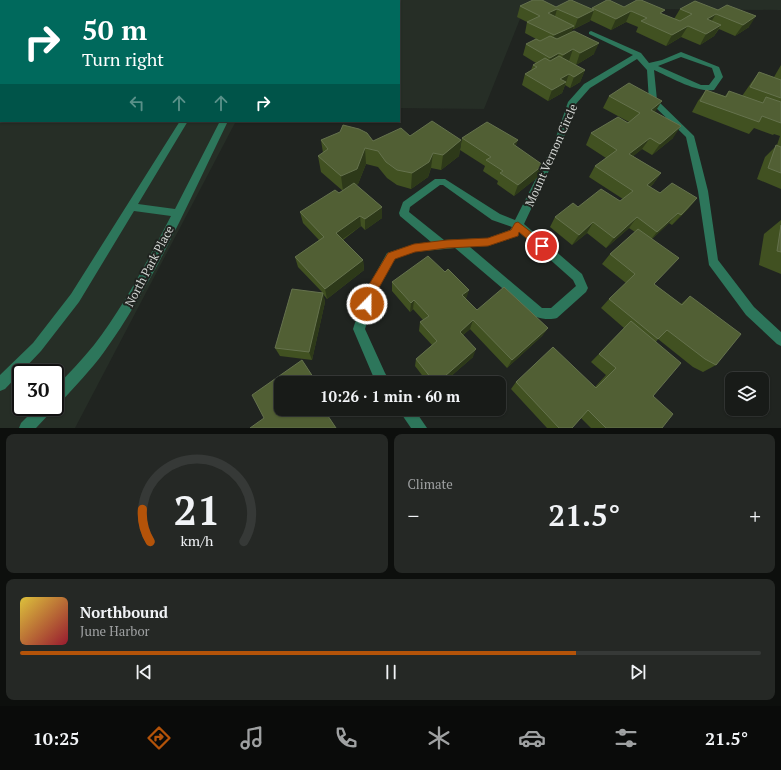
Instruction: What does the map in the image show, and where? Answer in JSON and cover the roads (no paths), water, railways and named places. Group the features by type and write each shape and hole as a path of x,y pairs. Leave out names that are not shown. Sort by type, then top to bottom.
{"street":[{"path":"591,33 638,55 649,65 700,87 710,88 720,77 714,67 680,54 666,63 649,65"},
{"name":"Mount Vernon Circle","path":"379,376 359,329 371,292 391,256 414,248 441,244 488,242 514,233 558,143 571,104 587,86 638,55"},
{"path":"649,65 651,70 653,101 690,136 703,191 713,262 750,311 781,340"},
{"path":"0,384 37,347 64,314 86,282 183,122"},
{"name":"North Park Place","path":"64,389 104,342 119,319 140,283 223,122"},
{"path":"441,244 404,213 406,206 438,181 444,182 496,217 518,226 578,277 582,288 552,314 540,313 457,244"},
{"path":"132,207 177,213"},
{"path":"26,428 37,416"},
{"path":"411,416 420,428"}]}
